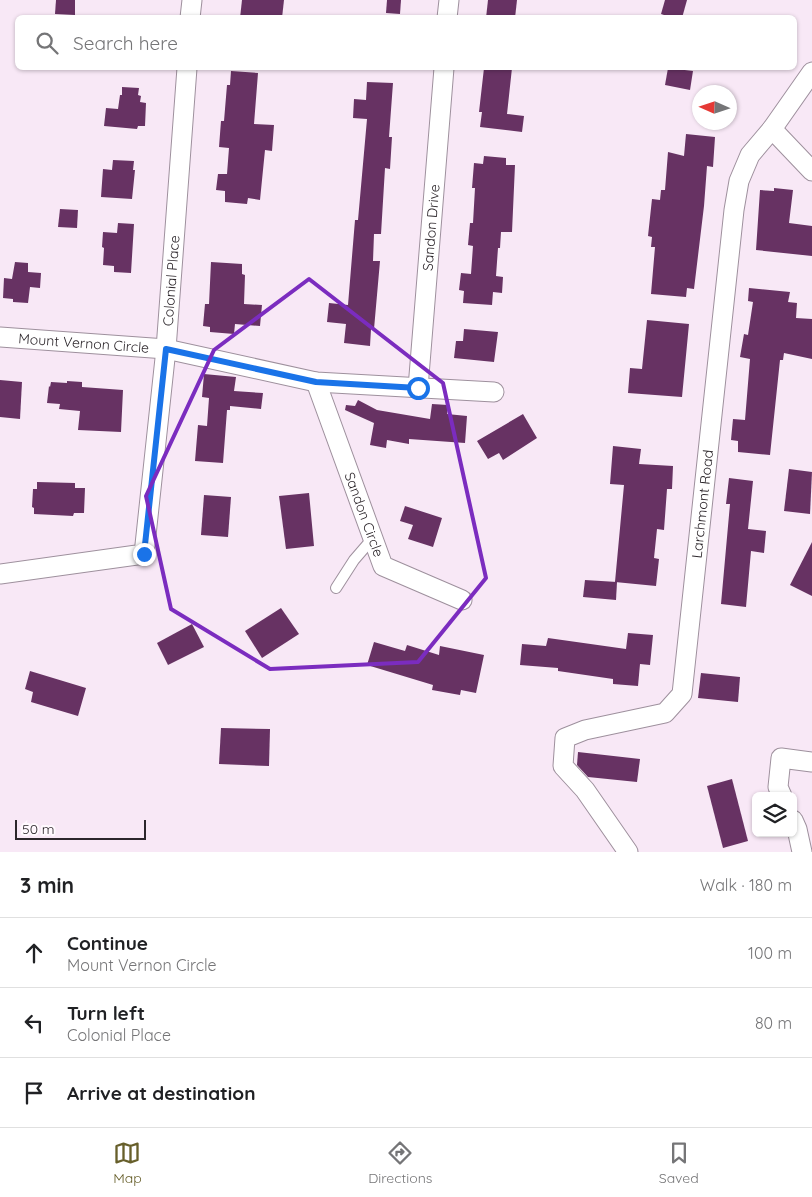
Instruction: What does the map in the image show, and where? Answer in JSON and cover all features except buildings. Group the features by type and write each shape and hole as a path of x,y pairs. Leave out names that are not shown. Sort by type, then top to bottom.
{"street":[{"path":"190,15 192,0"},
{"path":"448,15 449,0"},
{"name":"Colonial Place","path":"0,574 144,554 166,349 187,70"},
{"name":"Sandon Drive","path":"418,388 444,70"},
{"name":"Larchmont Road","path":"628,852 585,790 563,766 565,738 585,730 665,712 682,694 734,210 739,181 750,155 772,129 812,72"},
{"path":"772,129 812,172"},
{"name":"Mount Vernon Circle","path":"0,336 166,349 316,382 494,392"},
{"name":"Sandon Circle","path":"316,382 383,566 462,600"},
{"path":"780,792 778,787 781,758 812,762"},
{"path":"797,829 802,852"}],"lane":[{"path":"336,588 354,560 373,538"}],"highlighted area":[{"path":"309,279 443,383 486,578 418,662 270,669 171,609 146,496 214,350"}],"route":[{"path":"144,554 166,349 316,382 418,388"}]}
